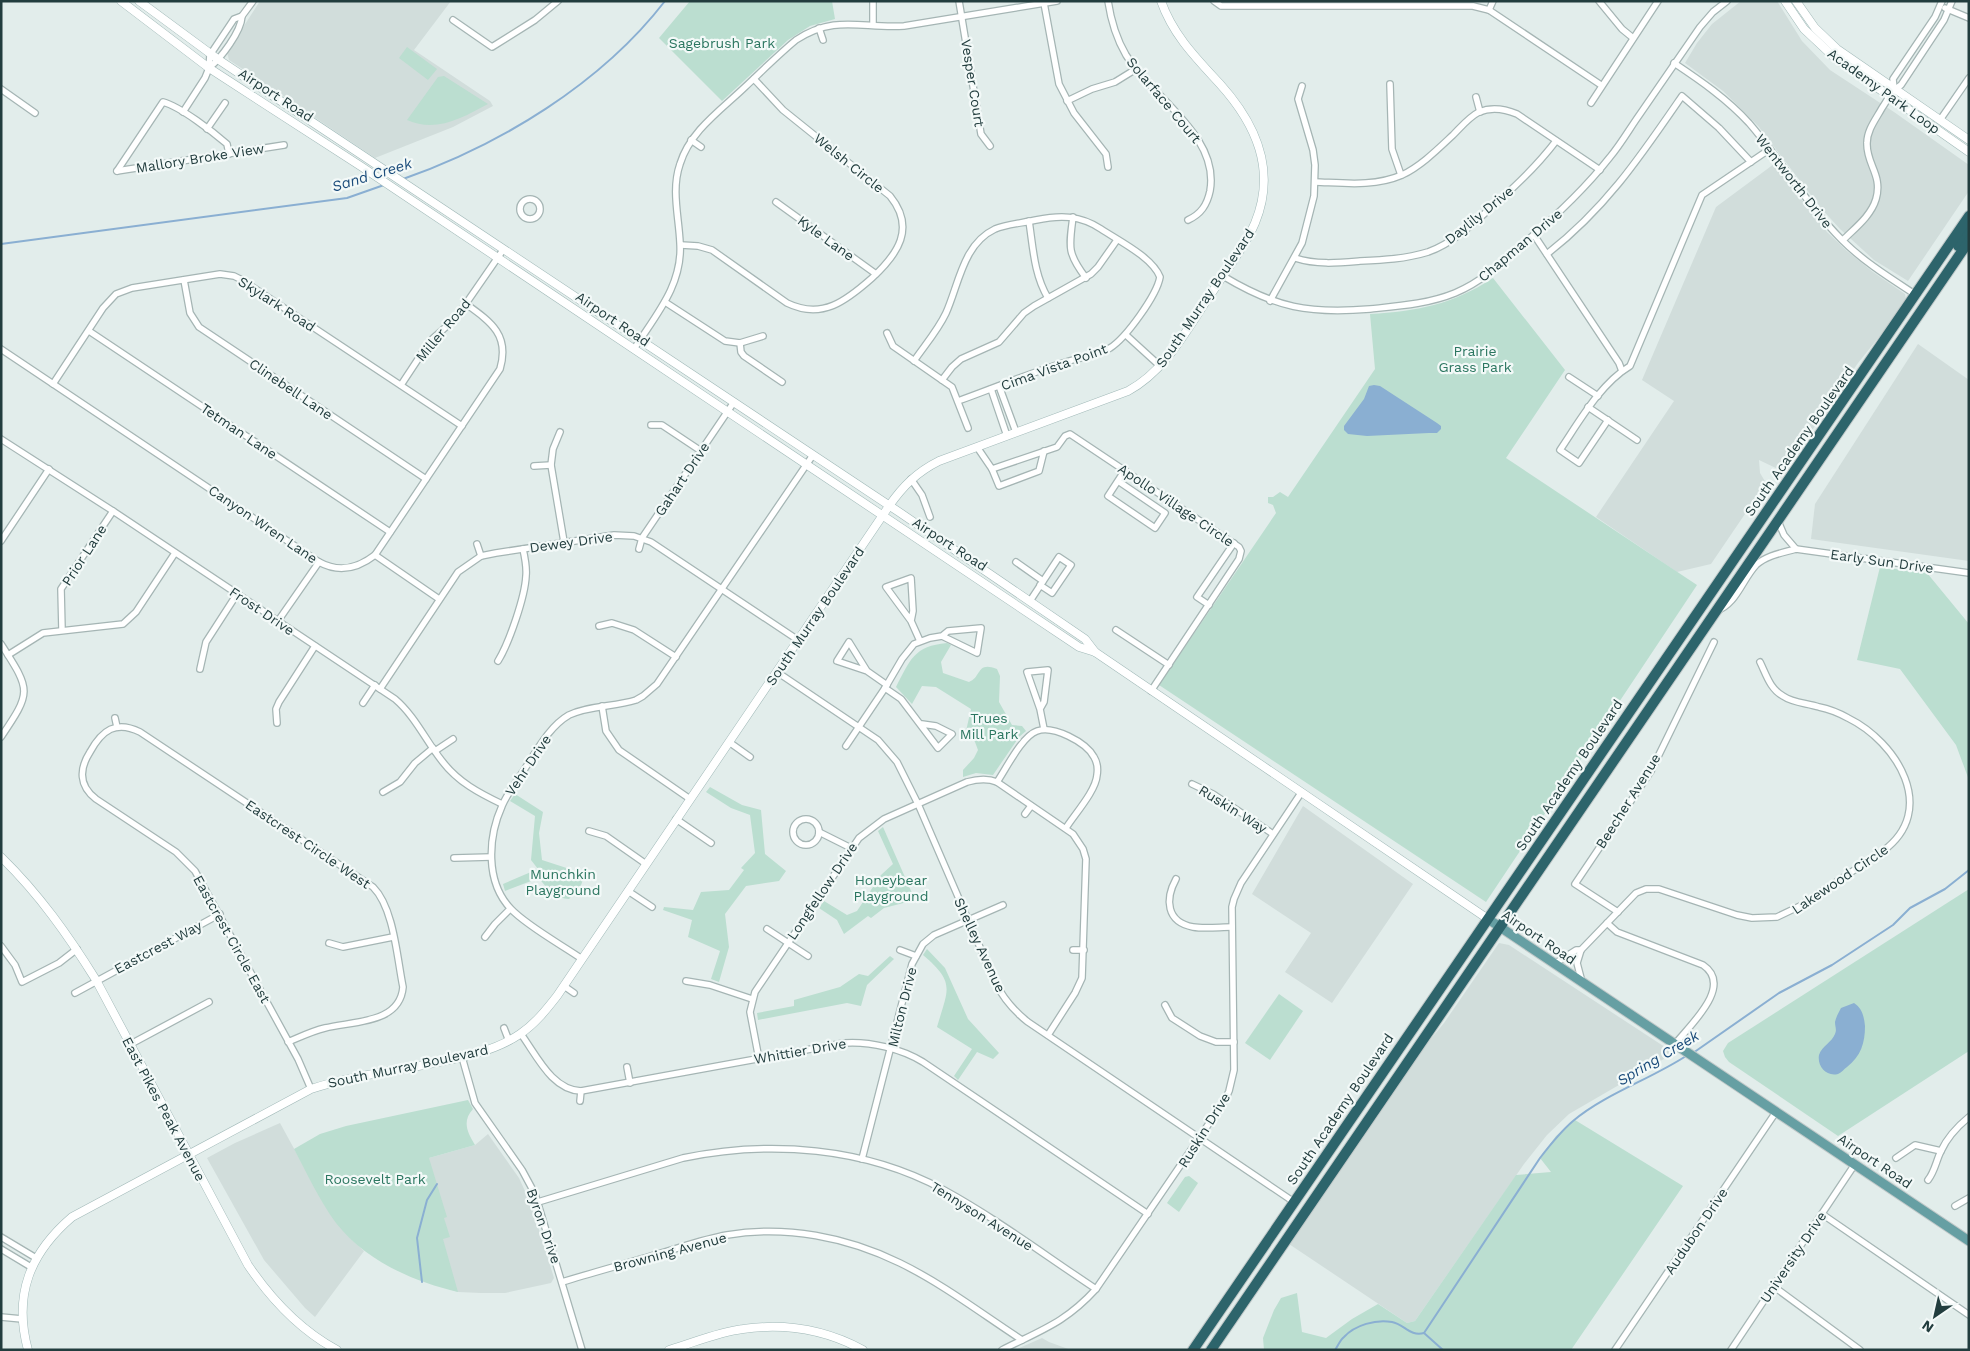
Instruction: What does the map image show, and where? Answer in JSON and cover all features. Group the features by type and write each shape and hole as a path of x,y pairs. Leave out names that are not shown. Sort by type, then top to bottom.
{"highway":[{"name":"South Academy Boulevard","path":"1193,1350 1969,216"},
{"path":"1937,288 1937,277 1969,230"},
{"name":"South Academy Boulevard","path":"1211,1350 1714,612 1969,242"}],"main road":[{"name":"Airport Road","path":"121,1 209,68 362,167 1079,647 1095,652 1499,927 1969,1241"},
{"name":"Airport Road","path":"139,1 210,55 1086,638 1095,652"},
{"name":"South Murray Boulevard","path":"28,1350 22,1319 25,1287 31,1267 57,1230 72,1217 310,1089 462,1058 489,1050 521,1034 538,1020 564,986 882,516 911,479 939,461 1128,391 1144,382 1160,366 1223,276 1255,222 1263,191 1262,160 1254,132 1248,120 1180,39 1170,23 1161,1"},
{"name":"Academy Park Loop","path":"1785,1 1804,28 1847,67 1940,120 1969,140"},
{"name":"Academy Park Loop","path":"1796,1 1815,28 1828,42 1969,152"},
{"name":"East Pikes Peak Avenue","path":"1,857 48,908 96,980 187,1154 257,1279 294,1320 337,1350"},
{"path":"669,1350 743,1329 782,1328 815,1331 863,1350"}],"street":[{"path":"209,68 210,55 234,19 242,16 254,1"},
{"path":"453,20 492,47 535,20 558,1"},
{"path":"873,1 873,25"},
{"name":"Vesper Court","path":"959,1 981,134 990,146"},
{"path":"634,349 665,302 676,278 681,244 676,180 683,156 691,140 796,40 820,28 844,24 904,26 1056,1"},
{"name":"Solarface Court","path":"1108,1 1116,35 1136,69 1197,137 1207,154 1211,174 1209,194 1200,214 1188,220"},
{"path":"1214,1 1220,6 1373,3 1473,6 1489,10 1602,85"},
{"path":"1489,10 1493,1"},
{"path":"1599,1 1622,29 1634,38"},
{"path":"1590,103 1658,1"},
{"name":"Chapman Drive","path":"1223,276 1270,301 1299,308 1335,311 1405,306 1430,302 1457,293 1476,283 1496,268 1571,202 1600,170 1706,20 1727,1"},
{"path":"1842,240 1870,212 1876,200 1878,180 1869,155 1867,143 1872,126 1892,93 1901,85 1944,20 1952,1"},
{"path":"1044,3 1057,78 1067,101 1106,154 1108,167"},
{"path":"1892,93 1893,79 1935,17 1941,4 1949,10 1969,18"},
{"path":"229,154 228,144 183,112 209,68 218,60 241,25 242,16"},
{"path":"820,28 823,40"},
{"name":"Wentworth Drive","path":"1674,63 1729,104 1748,123 1770,149 1815,210 1842,240 1875,268 1916,295"},
{"path":"1067,101 1092,89 1115,82 1136,69"},
{"path":"1940,120 1969,78"},
{"name":"Welsh Circle","path":"681,244 712,250 787,303 800,308 815,309 839,304 848,299 895,254 901,242 902,226 895,202 885,191 783,110 754,79"},
{"path":"1390,84 1392,149 1400,175"},
{"path":"1270,301 1295,258 1310,218 1315,182 1315,165 1311,143 1298,99 1302,86"},
{"path":"1,88 35,113"},
{"path":"1547,254 1583,224 1618,186 1682,96 1719,128 1750,162"},
{"path":"1476,97 1480,112"},
{"name":"Mallory Broke View","path":"183,112 163,102 119,165 117,171 284,145"},
{"path":"207,129 225,103"},
{"path":"1315,182 1362,184 1380,182 1400,175 1423,162 1470,118 1480,112 1493,109 1510,111 1600,170"},
{"path":"691,140 701,146"},
{"name":"Daylily Drive","path":"1295,258 1315,263 1333,263 1400,258 1436,248 1464,231 1523,179 1538,164 1556,140"},
{"path":"1608,420 1579,463 1560,450 1588,407 1622,371 1630,366 1702,195 1770,149"},
{"name":"Kyle Lane","path":"776,202 876,274"},
{"name":"Cima Vista Point","path":"914,361 943,318 968,255 992,230 1059,216 1088,221 1152,264 1160,276 1155,291 1126,335 1109,348 1097,354 1066,362 958,401"},
{"path":"1073,217 1070,250 1075,263 1086,278"},
{"path":"1029,221 1040,282 1048,298"},
{"path":"1534,235 1619,363 1622,371"},
{"path":"942,380 956,363 999,342 1024,314 1048,298 1086,278 1098,267 1117,240"},
{"name":"Miller Road","path":"401,385 430,341 451,324 503,250"},
{"name":"Skylark Road","path":"53,384 109,301 116,294 132,288 220,274 234,276 242,280 462,426"},
{"name":"Clinebell Lane","path":"184,280 190,313 199,327 426,479"},
{"path":"665,302 726,341 740,343 763,336"},
{"name":"Canyon Wren Lane","path":"1,349 319,562 335,568 353,570 375,555 500,369 505,343 490,322 466,304"},
{"name":"Tetman Lane","path":"89,331 390,532"},
{"path":"887,333 893,346 952,387 968,428"},
{"path":"1126,335 1160,366"},
{"path":"740,343 741,352 744,356 782,382"},
{"path":"1569,377 1598,396"},
{"path":"999,386 1016,432"},
{"path":"991,389 1007,436"},
{"name":"Gahart Drive","path":"639,549 642,538 734,402"},
{"path":"1588,407 1638,440"},
{"path":"998,410 1006,408"},
{"path":"651,425 662,424 701,451"},
{"path":"560,432 553,449 551,465 564,542"},
{"name":"Apollo Village Circle","path":"1044,451 1057,447 1065,436 1070,434 1234,543 1241,551 1241,556 1151,691"},
{"name":"Frost Drive","path":"1,439 113,510 378,687 408,711 443,762 464,783 484,796 502,804"},
{"path":"977,447 992,469 999,486 1039,471 1044,451"},
{"path":"992,469 1044,451"},
{"name":"Vehr Drive","path":"582,959 510,909 505,902 496,884 491,857 494,828 502,804 553,728 569,716 602,706 628,702 643,696 658,684 814,456"},
{"path":"534,466 551,465"},
{"path":"1,541 49,469"},
{"path":"1118,481 1165,513 1156,528 1108,496 1125,470"},
{"path":"911,479 922,495 930,517"},
{"name":"Prior Lane","path":"62,630 60,595 63,585 113,510"},
{"path":"1778,521 1784,535 1796,549"},
{"name":"Dewey Drive","path":"363,703 378,687 458,572 481,556 564,542 625,535 642,538 659,547 798,640"},
{"path":"1209,605 1197,597 1234,543"},
{"path":"477,544 481,556"},
{"path":"498,661 507,644 525,586 526,568 523,549"},
{"name":"Early Sun Drive","path":"1714,612 1726,608 1757,565 1768,557 1796,549 1969,573"},
{"path":"8,655 38,636 62,630 117,625 128,621 175,553"},
{"path":"375,555 439,599"},
{"path":"1016,562 1041,583 1052,593 1071,565 1059,557 1041,583 1030,601"},
{"path":"278,621 319,562"},
{"path":"911,621 911,578 886,587 911,621 920,641"},
{"path":"200,669 206,642 238,594"},
{"path":"600,626 612,623 634,630 676,657"},
{"path":"846,746 886,687 906,653 920,641 942,636 948,631 981,628 977,654 942,636"},
{"path":"1116,630 1169,665"},
{"path":"867,672 849,642 837,662 867,672 901,699 922,724 938,748 952,734 936,726 922,724"},
{"name":"Beecher Avenue","path":"1618,912 1575,884 1650,771 1714,642"},
{"path":"1,644 24,684 24,697 20,710 1,737"},
{"path":"277,723 276,709 279,702 315,646"},
{"name":"Lakewood Circle","path":"1554,964 1576,950 1581,950 1636,892 1646,889 1659,889 1737,915 1752,918 1777,917 1800,906 1883,851 1893,844 1904,830 1910,811 1910,791 1899,767 1884,746 1861,725 1848,718 1820,707 1784,697 1770,684 1760,662"},
{"path":"1040,709 1044,702 1048,670 1027,672 1040,709 1044,729"},
{"name":"Shelley Avenue","path":"777,672 860,727 878,740 891,754 902,770 918,804 1000,992 1022,1017 1294,1202"},
{"path":"602,706 606,731 619,750 690,799"},
{"path":"115,718 117,727"},
{"name":"Eastcrest Circle West","path":"117,727 126,726 140,732 380,894 384,902 393,937 403,986 400,1005 383,1016 325,1028 288,1042"},
{"name":"Eastcrest Circle East","path":"117,727 102,734 92,748 83,765 84,786 89,794 182,857 199,877 288,1042 310,1089"},
{"path":"1048,1035 1080,985 1084,950 1086,859 1078,841 1066,828 997,782 1026,739 1037,731 1044,729 1051,729 1064,734 1088,750 1096,762 1096,782 1066,828"},
{"path":"382,792 400,782 415,763 434,749 453,739"},
{"path":"729,742 750,757"},
{"name":"Longfellow Drive","path":"758,1059 750,1020 752,998 859,838 876,824 973,780 989,779 997,782"},
{"name":"Ruskin Way","path":"1192,784 1214,794 1274,834"},
{"name":"Ruskin Drive","path":"1002,1350 1059,1322 1096,1290 1200,1139 1229,1092 1234,1070 1232,907 1236,891 1301,793"},
{"path":"1025,814 1031,806"},
{"path":"676,819 711,843"},
{"path":"820,832 814,843 806,846 797,842 793,834 795,825 806,819 817,824 820,832 851,848"},
{"path":"590,831 606,836 646,864"},
{"path":"454,858 491,857"},
{"path":"1176,879 1168,898 1171,912 1178,920 1194,927 1232,927"},
{"path":"628,891 652,907"},
{"name":"Milton Drive","path":"862,1159 916,956 923,944 934,935 1003,905"},
{"path":"485,937 510,909"},
{"name":"Eastcrest Way","path":"75,992 220,914"},
{"path":"1608,923 1617,932 1703,964 1711,973 1714,985 1712,995 1675,1044"},
{"path":"767,928 808,956"},
{"path":"329,943 343,947 393,937"},
{"path":"1,946 15,965 22,982 59,963 77,949"},
{"path":"900,950 916,956"},
{"path":"1072,950 1084,950"},
{"path":"1581,950 1577,963 1582,982"},
{"path":"686,981 710,985 752,998"},
{"path":"564,986 574,993"},
{"path":"130,1045 210,1002"},
{"path":"1165,1005 1172,1018 1200,1036 1216,1042 1234,1042"},
{"path":"504,1028 509,1041"},
{"path":"521,1034 554,1080 568,1089 581,1092 580,1101"},
{"name":"Whittier Drive","path":"581,1092 852,1042 891,1049 904,1052 919,1060 1148,1214"},
{"name":"Byron Drive","path":"462,1058 475,1103 522,1170 538,1202 582,1350"},
{"path":"627,1067 630,1083"},
{"name":"Audubon Drive","path":"1615,1350 1776,1112"},
{"path":"1928,1180 1936,1166 1941,1151 1951,1136 1969,1117"},
{"path":"1896,1158 1915,1145 1941,1151"},
{"name":"Tennyson Avenue","path":"538,1202 683,1158 750,1148 811,1150 862,1159 911,1175 945,1190 1096,1290"},
{"name":"University Drive","path":"1731,1350 1855,1164"},
{"path":"1955,1206 1969,1198"},
{"path":"1822,1214 1969,1315"},
{"name":"Browning Avenue","path":"562,1282 727,1235 770,1232 803,1234 842,1241 901,1263 930,1279 1022,1340"},
{"path":"1,1237 36,1258"},
{"path":"1,1249 31,1267"},
{"path":"1773,1286 1860,1350"},
{"path":"1,1317 22,1319"}],"shaded area":[{"path":"260,1 451,1 414,50 490,101 493,106 453,127 375,158 229,60 227,52"},
{"path":"1741,1 1777,1 1802,41 1830,70 1969,165 1969,191 1908,281 1874,260 1840,229 1820,207 1759,127 1723,91 1685,63 1697,43 1712,24"},
{"path":"1774,164 1827,232 1873,272 1905,294 1906,300 1858,363 1787,467 1780,470 1759,460 1760,473 1766,483 1711,564 1677,572 1596,517 1674,401 1642,380 1716,207"},
{"path":"1918,344 1969,380 1969,561 1811,539 1815,504"},
{"path":"1303,806 1413,884 1332,1003 1285,972 1311,933 1252,894"},
{"path":"1499,943 1509,945 1674,1053 1569,1114 1547,1135 1524,1164 1415,1321 1407,1323 1289,1244 1425,1046 1444,1023"},
{"path":"280,1123 326,1207 350,1238 364,1251 315,1317 264,1260 207,1158"},
{"path":"488,1134 519,1178 531,1204 554,1278 551,1283 505,1293 458,1292 434,1284 429,1158 475,1145"},
{"path":"1042,1338 1049,1342 1071,1350 1015,1350"}],"green space":[{"name":"Sagebrush Park","path":"690,1 832,1 835,19 810,26 788,40 722,101 659,38"},
{"path":"407,47 437,69 428,80 399,58"},
{"path":"444,76 488,104 459,119 439,124 418,124 407,120 438,77"},
{"name":"Prairie Grass Park","path":"1493,278 1565,370 1506,458 1697,585 1486,902 1159,685 1276,513 1273,505 1268,503 1268,497 1273,497 1280,492 1288,497 1375,369 1370,314 1403,311 1434,305 1463,295"},
{"path":"1880,567 1927,573 1969,624 1969,780 1956,745 1900,669 1857,660"},
{"name":"Trues Mill Park","path":"947,643 951,645 941,662 943,673 969,682 973,680 982,668 990,667 997,669 1000,676 999,702 1012,725 1022,726 1026,731 1019,737 993,775 976,773 963,777 963,770 974,758 978,750 975,742 966,731 971,709 936,687 922,686 912,704 896,687 914,656 927,647"},
{"path":"710,787 742,805 761,810 765,854 786,871 779,881 746,886 725,914 729,947 719,982 711,979 720,951 688,937 692,920 663,910 664,907 693,910 701,892 729,890 744,870 741,868 755,853 750,815 731,808 706,792"},
{"name":"Munchkin Playground","path":"515,794 543,812 539,833 542,860 585,874 580,888 569,899 560,897 552,892 539,878 505,891 503,884 538,869 531,860 535,816 510,801"},
{"name":"Honeybear Playground","path":"883,827 915,900 884,908 871,918 868,916 844,934 837,920 819,908 824,901 847,915 857,911 881,875 893,864 878,831"},
{"path":"1969,889 1969,1051 1838,1136 1729,1062 1725,1057 1723,1051 1728,1043"},
{"path":"927,949 945,968 968,1019 999,1053 993,1059 977,1052 958,1080 954,1076 972,1049 937,1027 944,1004 946,987 941,973 923,955"},
{"path":"890,956 894,959 867,985 861,1006 847,1003 758,1020 757,1013 794,1006 794,1000 840,987 859,974 868,976"},
{"path":"1279,994 1303,1011 1270,1060 1245,1043"},
{"name":"Roosevelt Park","path":"468,1100 473,1109 468,1118 467,1127 475,1145 429,1158 447,1217 444,1218 450,1237 443,1239 458,1292 424,1282 391,1268 361,1248 336,1223 294,1149 320,1134 346,1126"},
{"path":"1575,1120 1683,1186 1571,1350 1264,1350 1263,1338 1274,1310 1281,1298 1297,1293 1302,1332 1326,1338 1352,1319 1378,1304 1407,1323 1415,1321 1516,1175 1551,1172 1540,1158 1556,1136"},
{"path":"1189,1176 1198,1183 1179,1212 1167,1203 1185,1177"}],"water":[{"path":"1369,386 1380,386 1437,423 1441,426 1441,429 1437,433 1367,436 1348,434 1344,430 1344,426 1364,399"},
{"path":"1854,1003 1861,1010 1865,1022 1861,1049 1852,1063 1841,1072 1830,1074 1821,1067 1819,1055 1835,1034 1835,1022 1841,1008"}],"waterway":[{"name":"Sand Creek","path":"403,179 476,149 512,130 580,85 611,59 665,1"},
{"name":"Sand Creek","path":"1,244 347,198 384,185"},
{"name":"Spring Creek","path":"1693,1053 1779,993 1832,965 1893,925 1910,908 1945,889 1969,870"},
{"name":"Spring Creek","path":"1424,1333 1540,1158 1559,1134 1573,1121 1599,1103 1686,1056"},
{"path":"422,1282 417,1238 427,1200 437,1184"},
{"path":"1335,1350 1341,1340 1354,1329 1373,1322 1392,1322 1411,1332 1424,1333"},
{"path":"1424,1333 1443,1350"}]}
